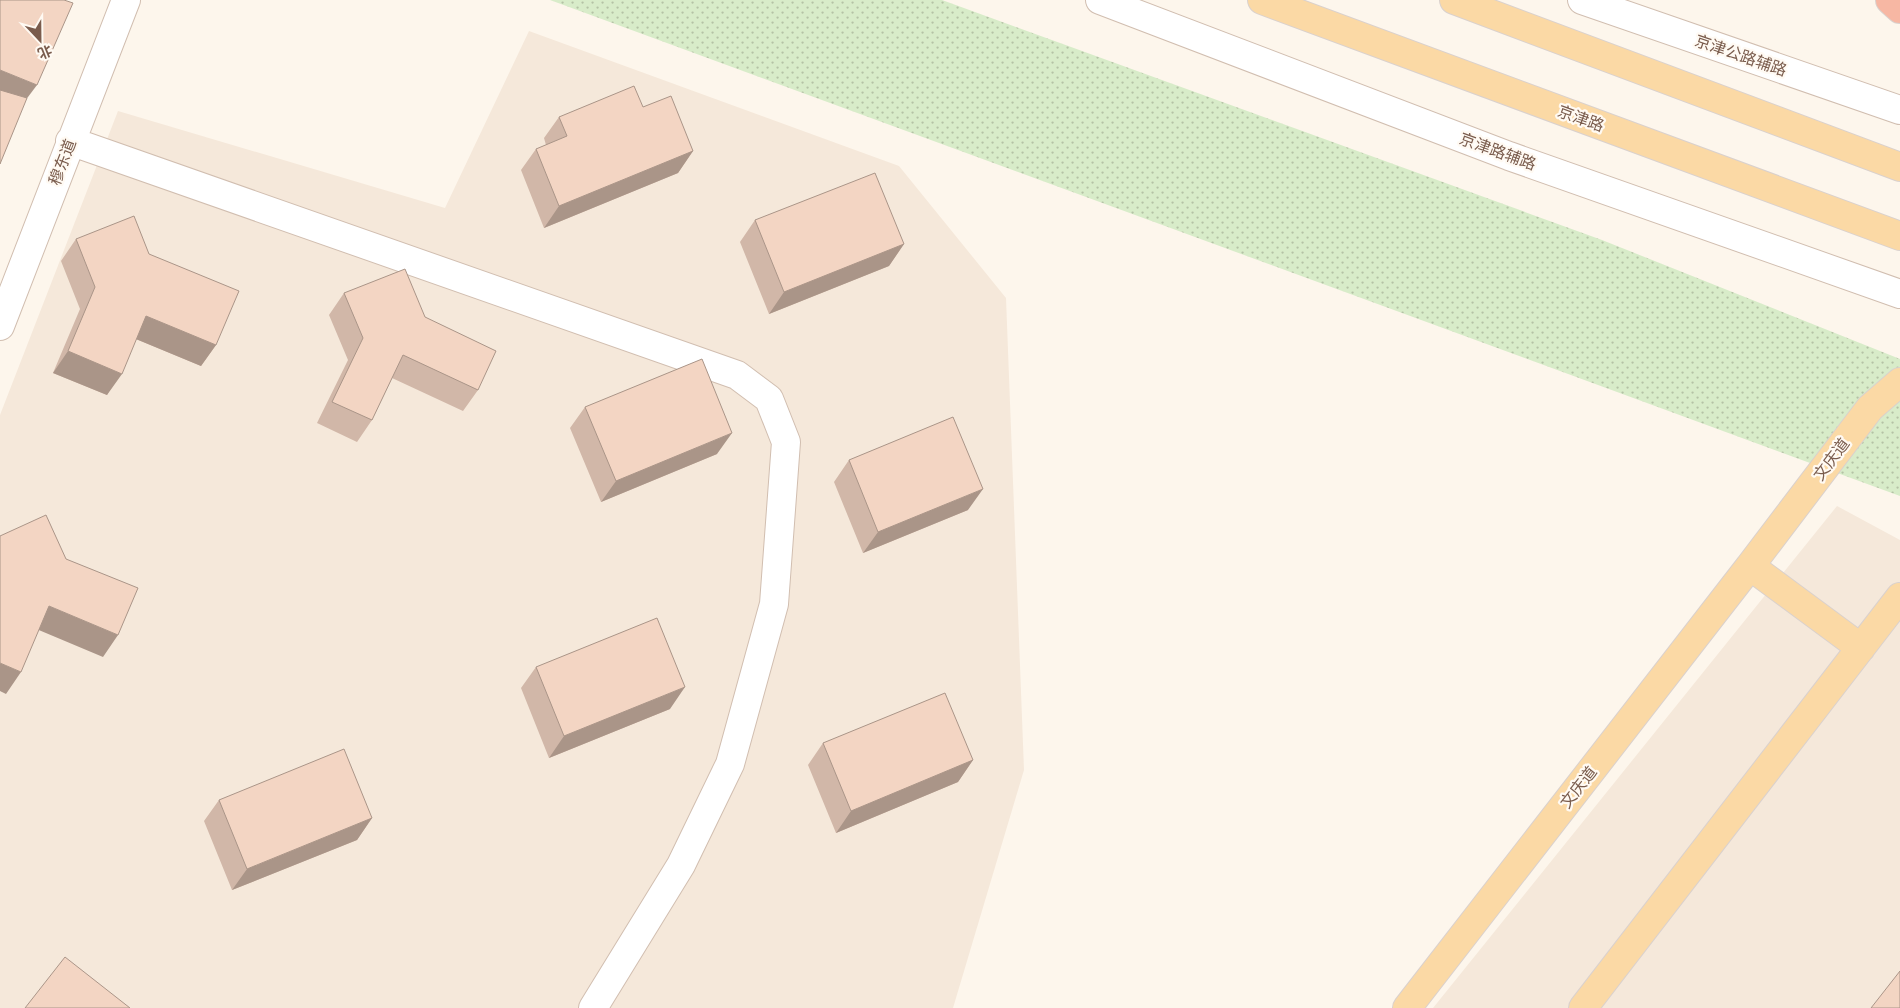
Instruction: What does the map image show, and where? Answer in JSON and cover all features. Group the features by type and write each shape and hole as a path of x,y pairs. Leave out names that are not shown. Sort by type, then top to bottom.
{"highway":[{"path":"1890,0 1900,9"}],"main road":[{"name":"京津路","path":"1262,0 1900,236"},
{"path":"1454,0 1900,167"},
{"name":"文庆道","path":"1407,1008 1750,566 1870,408 1900,382"},
{"path":"1750,566 1861,648"},
{"path":"1583,1008 1900,598"}],"street":[{"name":"穆东道","path":"0,326 126,0"},
{"name":"京津路辅路","path":"1100,0 1510,156 1900,294"},
{"name":"京津公路辅路","path":"1582,0 1900,110"},
{"path":"70,141 737,375 768,399 786,442 774,604 730,764 682,865 593,1008"}],"shaded area":[{"path":"529,31 899,166 1006,298 1024,770 953,1008 0,1008 0,415 118,111 445,208"},
{"path":"1837,506 1900,540 1900,1008 1433,1008"}],"green space":[{"path":"550,0 942,0 1602,240 1900,359 1900,496"}],"building":[{"path":"0,0 64,0 73,3 37,85 0,70"},
{"path":"634,86 643,107 671,96 693,151 559,206 536,149 567,136 559,117"},
{"path":"0,90 27,98 0,164"},
{"path":"875,173 904,244 784,292 755,220"},
{"path":"134,216 149,254 239,291 216,345 146,316 122,374 68,351 95,287 76,239"},
{"path":"405,269 425,317 496,351 478,390 403,355 372,420 332,402 363,338 344,293"},
{"path":"702,359 732,433 616,481 585,407"},
{"path":"953,417 983,489 878,532 849,460"},
{"path":"46,515 66,559 138,588 118,635 49,606 21,672 0,663 0,536"},
{"path":"657,618 685,687 564,736 536,667"},
{"path":"945,693 973,760 851,811 823,743"},
{"path":"344,749 372,818 247,869 219,800"},
{"path":"65,957 130,1008 25,1008"},
{"path":"1900,971 1900,1008 1871,1008"}]}
